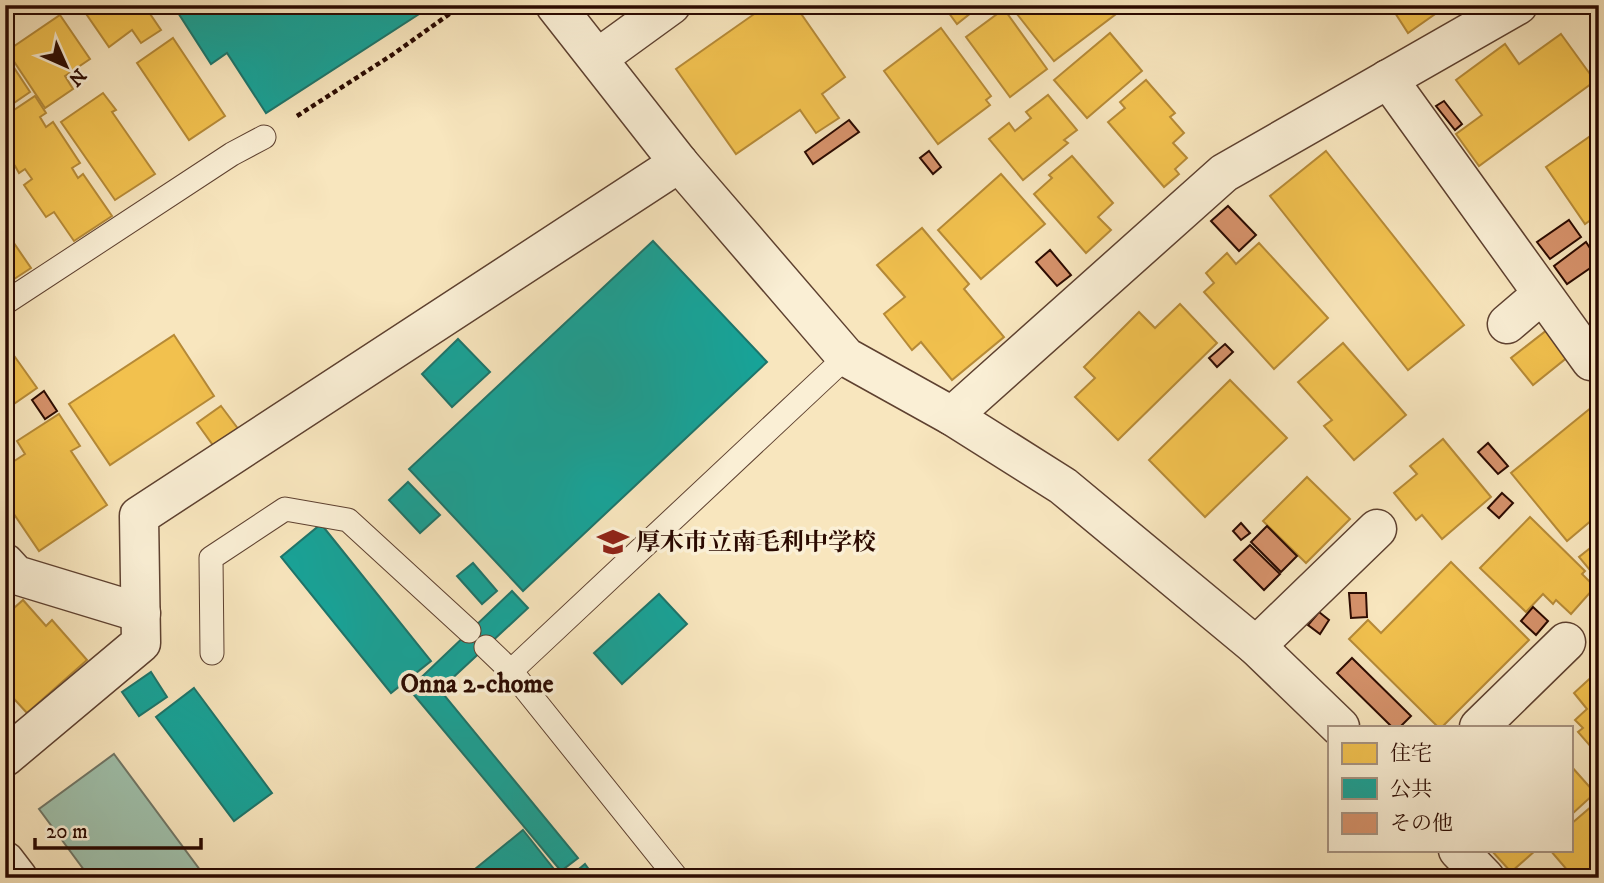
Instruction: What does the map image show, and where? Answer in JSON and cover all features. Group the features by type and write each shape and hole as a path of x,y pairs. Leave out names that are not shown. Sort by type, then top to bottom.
{"street":[{"path":"555,5 679,163 846,357 952,416 1063,486 1256,646 1339,726"},
{"path":"598,58 671,5"},
{"path":"952,416 1224,173 1518,5"},
{"path":"1388,79 1591,361"},
{"path":"5,757 141,643 139,516 679,163"},
{"path":"1507,324 1542,294"},
{"path":"1256,646 1377,529"},
{"path":"5,563 16,575 141,613"},
{"path":"1480,726 1566,642"},
{"path":"1460,852 1485,878"},
{"path":"5,861 18,878"}],"lane":[{"path":"5,303 232,154 264,137"},
{"path":"511,671 846,357"},
{"path":"212,653 211,558 285,509 348,520 511,671 677,878"}],"path":[{"path":"264,137 392,55 462,5"}],"shaded area":[{"path":"114,754 206,878 90,878 39,809"}],"building: 住宅":[{"path":"80,5 144,5 161,30 141,43 132,30 109,47"},
{"path":"767,5 795,5 845,77 822,94 839,118 816,133 800,110 736,154 676,69"},
{"path":"943,5 981,5 957,24"},
{"path":"1028,5 1109,5 1116,14 1054,61 1017,14"},
{"path":"1390,5 1448,5 1408,33"},
{"path":"1004,9 1047,69 1010,97 966,37"},
{"path":"60,15 90,59 65,76 73,89 45,108 7,51"},
{"path":"941,28 991,96 986,100 990,105 938,144 884,71"},
{"path":"1110,33 1142,71 1087,118 1054,80"},
{"path":"1561,34 1595,81 1479,166 1456,134 1482,115 1456,80 1505,44 1519,64"},
{"path":"173,38 225,116 189,140 137,63"},
{"path":"5,54 30,92 5,109"},
{"path":"1146,80 1175,113 1170,117 1184,133 1173,143 1187,158 1175,169 1179,174 1164,187 1108,122 1125,108 1120,102"},
{"path":"103,93 116,110 112,112 155,174 115,200 61,122"},
{"path":"1048,95 1077,130 1064,140 1068,143 1023,180 989,139 1009,123 1015,131 1031,118 1026,112"},
{"path":"35,96 46,113 40,117 46,127 53,122 80,163 72,168 78,178 83,174 112,216 74,241 54,212 46,217 24,185 32,179 25,169 19,173 15,166 10,169 5,163 5,116"},
{"path":"1599,130 1599,214 1585,224 1546,167"},
{"path":"1326,151 1464,325 1408,370 1270,196"},
{"path":"1072,156 1113,203 1098,217 1111,230 1086,253 1034,194 1052,178 1049,175"},
{"path":"1001,174 1045,224 981,279 938,230"},
{"path":"922,228 969,284 964,289 1004,337 952,380 921,342 912,350 884,314 905,297 877,265"},
{"path":"5,230 31,268 5,285"},
{"path":"1259,243 1328,318 1274,369 1204,292 1214,283 1206,273 1227,253 1236,264"},
{"path":"1180,304 1217,343 1118,440 1075,397 1095,378 1084,367 1139,312 1155,328"},
{"path":"1547,330 1569,356 1533,385 1511,358"},
{"path":"174,335 214,396 110,465 69,404"},
{"path":"5,343 37,388 5,410"},
{"path":"1343,343 1406,415 1354,460 1324,426 1332,420 1298,382"},
{"path":"1230,380 1287,438 1205,517 1149,460"},
{"path":"1598,402 1599,514 1567,541 1511,473"},
{"path":"221,406 239,430 215,448 197,423"},
{"path":"59,414 80,446 71,451 107,505 39,551 5,501 5,467 25,454 17,441"},
{"path":"1443,439 1491,497 1442,539 1422,515 1416,520 1394,493 1417,474 1410,466"},
{"path":"1307,477 1350,519 1306,563 1263,521"},
{"path":"1530,517 1585,571 1582,574 1595,587 1571,614 1556,600 1553,604 1543,594 1526,612 1480,568"},
{"path":"1599,541 1599,581 1579,557"},
{"path":"1451,562 1529,640 1443,726 1437,726 1349,639 1368,620 1381,633"},
{"path":"23,600 46,626 52,620 87,660 27,713 5,689 5,616"},
{"path":"1598,671 1599,756 1578,732 1583,728 1575,720 1587,709 1574,693"},
{"path":"1572,767 1595,793 1572,814"},
{"path":"1599,800 1599,867 1587,878 1574,878 1552,852 1572,852 1572,823"},
{"path":"1493,852 1534,852 1511,872"}],"building: 公共":[{"path":"173,5 433,5 266,113 227,53 211,64"},
{"path":"653,241 767,362 523,591 409,469"},
{"path":"458,339 490,372 452,407 422,374"},
{"path":"408,482 440,515 420,533 389,500"},
{"path":"321,524 431,661 391,693 281,557"},
{"path":"473,563 497,591 482,604 457,576"},
{"path":"512,591 528,608 445,685 444,695 578,858 561,871 409,689"},
{"path":"659,594 687,624 622,684 594,653"},
{"path":"151,672 167,697 139,716 122,692"},
{"path":"194,688 272,793 234,821 156,717"},
{"path":"523,830 561,878 464,878"},
{"path":"585,864 595,878 568,878"}],"building: その他":[{"path":"1599,93 1599,107 1592,97"},
{"path":"1444,101 1462,124 1455,130 1436,106"},
{"path":"849,120 859,132 813,164 805,152"},
{"path":"929,151 941,167 933,174 920,158"},
{"path":"1228,206 1256,235 1239,251 1211,221"},
{"path":"1569,220 1581,237 1550,259 1537,242"},
{"path":"1586,242 1599,262 1567,284 1554,266"},
{"path":"1050,250 1071,275 1057,286 1036,262"},
{"path":"1225,344 1233,352 1217,367 1209,358"},
{"path":"44,391 57,411 45,419 32,400"},
{"path":"1488,443 1508,466 1498,474 1478,452"},
{"path":"1502,493 1513,503 1499,518 1488,508"},
{"path":"1241,523 1250,533 1241,540 1233,531"},
{"path":"1267,526 1297,556 1281,572 1251,542"},
{"path":"1250,545 1280,574 1264,590 1234,560"},
{"path":"1349,593 1366,593 1367,617 1351,618"},
{"path":"1533,607 1548,621 1536,635 1521,621"},
{"path":"1319,612 1329,620 1320,634 1308,625"},
{"path":"1352,658 1411,716 1401,726 1391,726 1337,673"}],"place":[{"name":"厚木市立南毛利中学校","path":"613,542"}],"district":[{"name":"Onna 2-chome","path":"477,683"}]}
